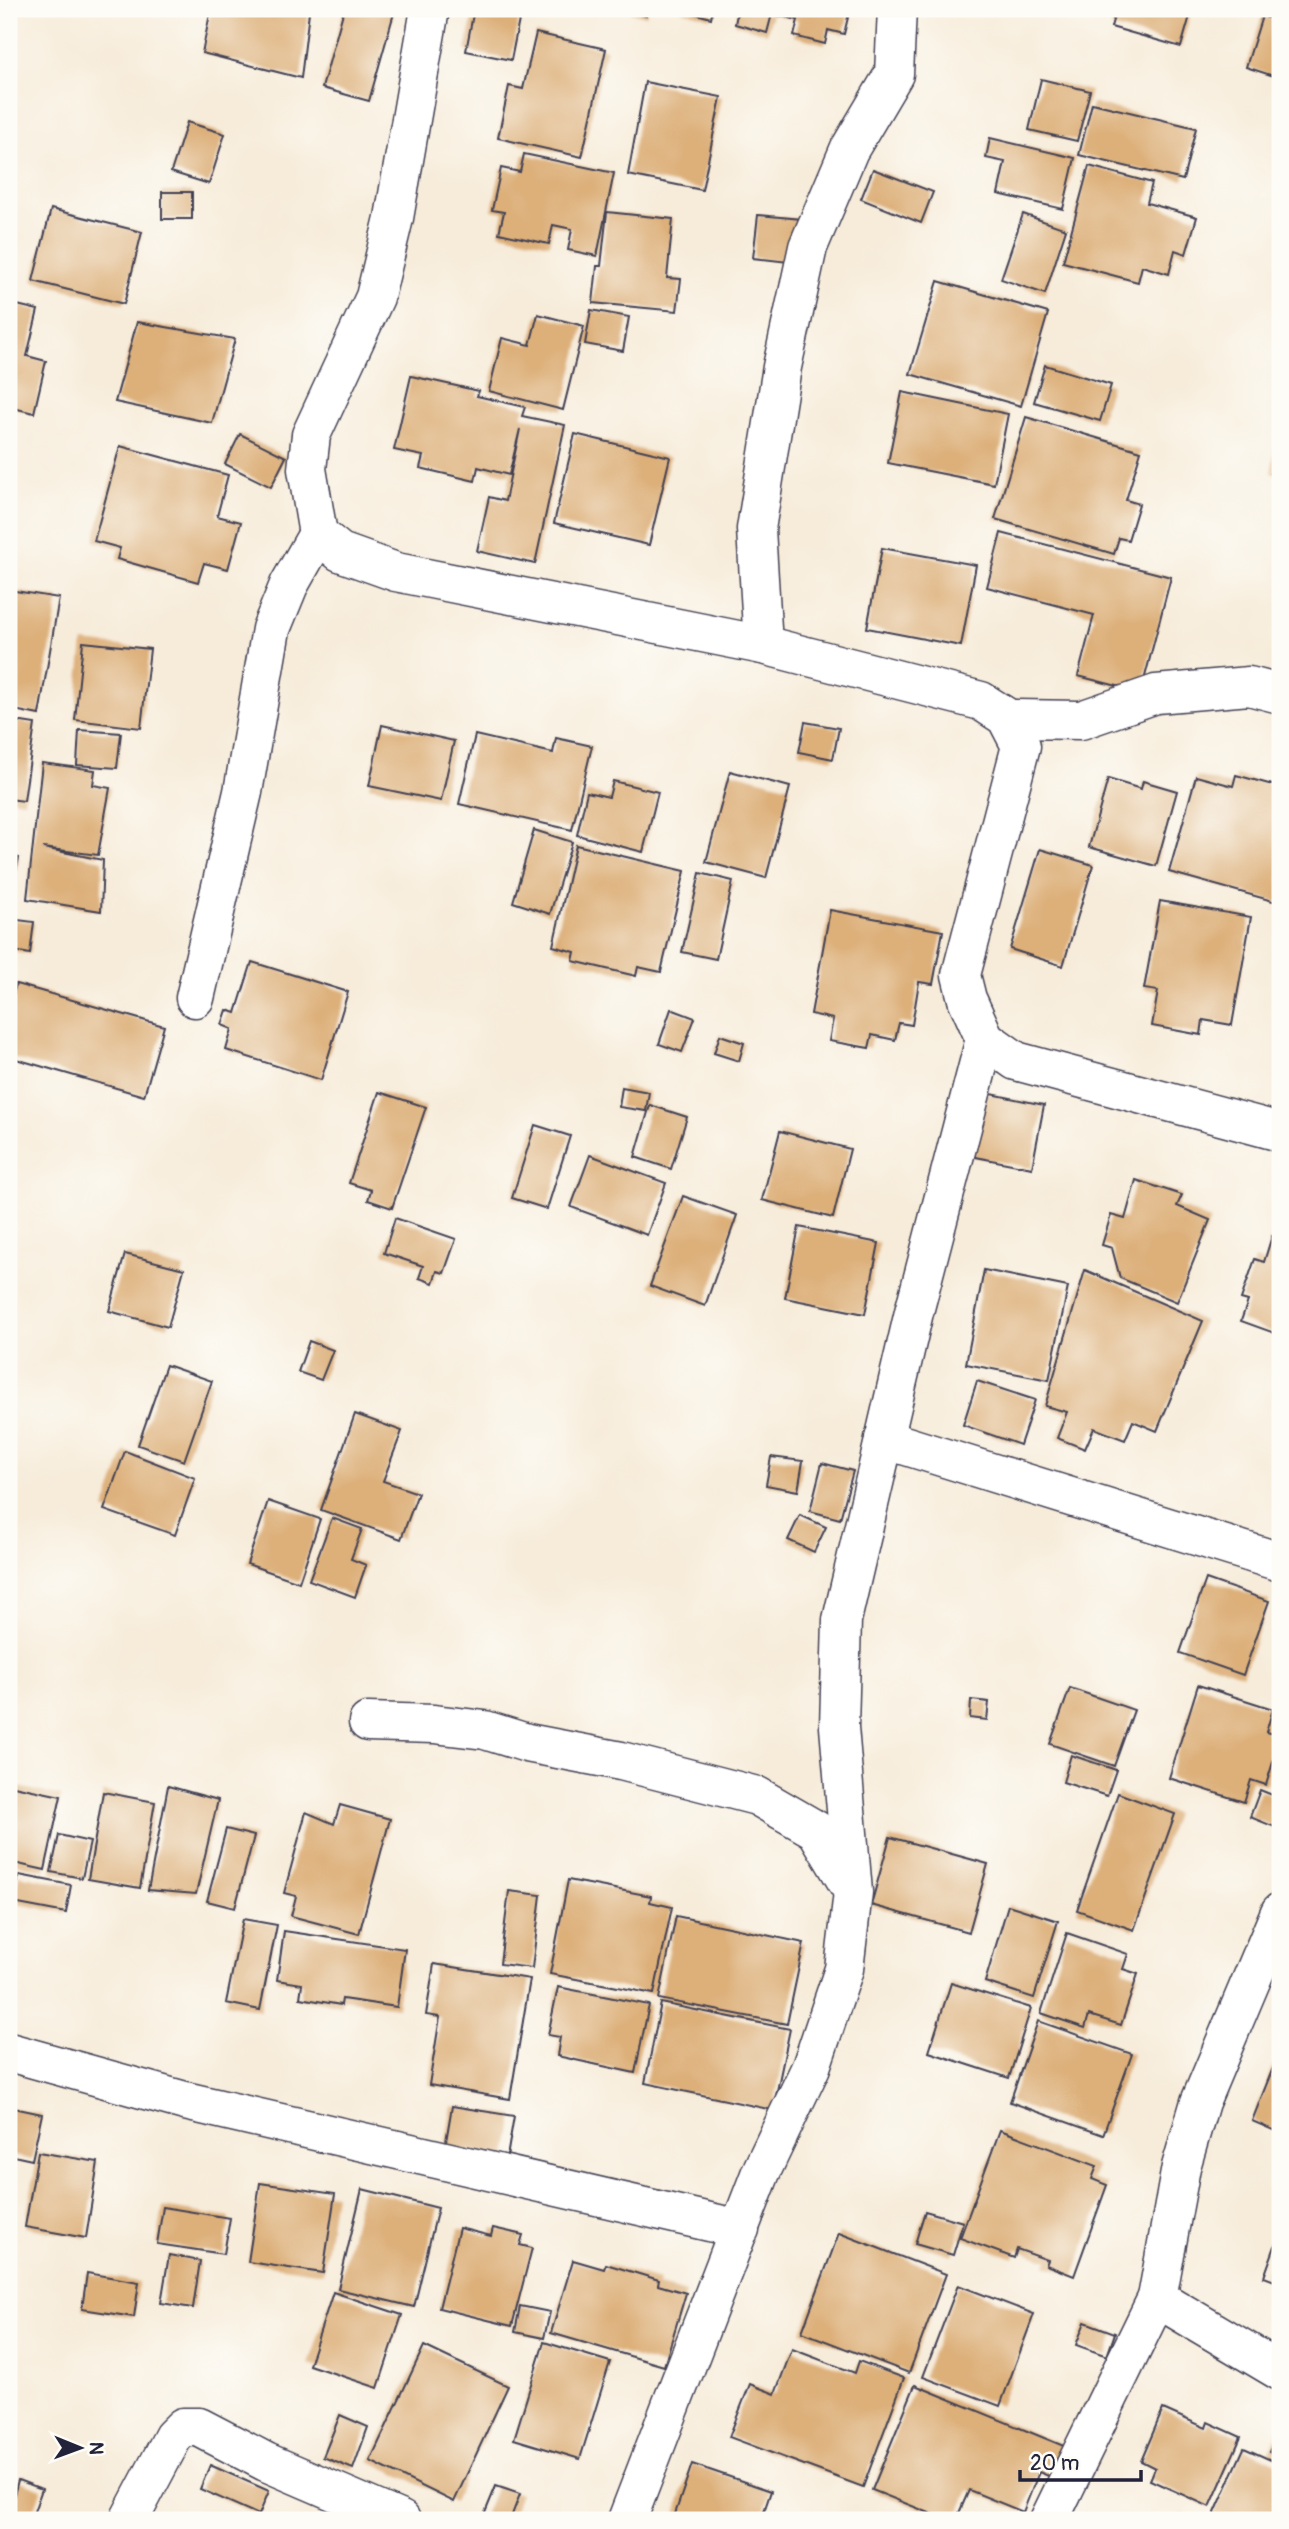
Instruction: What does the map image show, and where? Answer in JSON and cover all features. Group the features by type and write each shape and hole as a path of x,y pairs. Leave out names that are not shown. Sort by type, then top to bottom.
{"street":[{"path":"195,998 243,792 271,629 289,585 317,534 307,469 311,435 375,297 394,218 430,9"},
{"path":"763,645 756,529 788,341 808,247 849,150 894,74 897,9"},
{"path":"317,534 340,552 397,572 763,645 981,701 1006,717 1021,746 961,975 967,999 985,1040 1016,1061 1280,1132"},
{"path":"1016,719 1081,720 1156,694 1249,686 1280,694"},
{"path":"627,2520 761,2172 811,2067 844,1969 853,1892 847,1796 839,1727 842,1620 884,1439 985,1040"},
{"path":"884,1439 1280,1562"},
{"path":"368,1722 434,1724 485,1730 527,1744 621,1761 757,1796 816,1830 853,1892"},
{"path":"1049,2520 1157,2298 1181,2166 1200,2102 1280,1912"},
{"path":"9,2052 185,2101 740,2229"},
{"path":"1157,2298 1280,2371"},
{"path":"129,2520 173,2437 183,2427 199,2427 266,2462 401,2520"}],"building":[{"path":"211,9 296,9 309,12 301,78 202,53"},
{"path":"344,9 380,9 394,13 369,101 322,88"},
{"path":"474,9 521,10 511,60 466,51"},
{"path":"620,9 648,9 646,16"},
{"path":"678,9 713,9 711,18"},
{"path":"738,9 850,9 844,34 828,30 825,44 794,36 798,20 772,14 767,33 735,24"},
{"path":"1071,9 1104,9 1102,18"},
{"path":"1116,9 1192,9 1181,47 1111,27"},
{"path":"1262,16 1280,22 1280,78 1246,67"},
{"path":"536,33 606,49 582,157 498,138 509,86 523,89"},
{"path":"1041,79 1090,91 1077,141 1029,130"},
{"path":"645,82 721,97 702,190 628,175"},
{"path":"1092,103 1196,128 1183,180 1079,155"},
{"path":"187,122 225,134 209,184 171,172"},
{"path":"990,138 1075,158 1063,209 998,194 1005,162 986,158"},
{"path":"524,154 614,173 597,256 568,250 572,229 553,225 549,244 499,233 504,212 492,210 501,168 520,172"},
{"path":"1089,166 1152,183 1147,203 1197,217 1186,254 1175,250 1169,274 1142,266 1138,282 1063,262"},
{"path":"873,169 933,192 921,223 861,199"},
{"path":"162,192 192,192 192,219 162,219"},
{"path":"51,209 142,232 124,304 33,281"},
{"path":"607,212 673,219 667,278 681,279 677,311 593,303 597,266 601,266"},
{"path":"1023,214 1066,229 1045,294 1001,279"},
{"path":"758,215 802,219 797,263 753,258"},
{"path":"938,281 1048,313 1021,406 910,374"},
{"path":"9,303 38,310 27,356 46,361 34,413 9,407"},
{"path":"591,310 629,317 623,351 585,344"},
{"path":"538,314 584,326 563,410 489,391 502,338 530,345"},
{"path":"137,322 235,339 212,423 115,402"},
{"path":"1045,365 1111,385 1100,421 1034,402"},
{"path":"411,376 479,391 477,396 525,407 522,416 565,425 535,564 477,551 489,497 505,501 520,429 509,475 478,467 475,481 420,468 423,456 394,450"},
{"path":"902,392 1008,414 994,484 888,463"},
{"path":"1026,417 1141,451 1126,500 1139,504 1128,540 1119,538 1114,554 995,519"},
{"path":"1280,426 1280,475 1271,473"},
{"path":"240,434 286,457 271,487 225,464"},
{"path":"575,434 670,457 649,545 554,523"},
{"path":"120,446 228,475 217,516 241,522 228,569 204,563 198,582 117,559 120,548 94,541"},
{"path":"1001,533 1171,577 1141,692 1078,676 1094,615 987,587"},
{"path":"882,548 976,565 961,646 867,628"},
{"path":"9,590 59,598 39,715 9,709"},
{"path":"83,642 150,649 141,728 75,720"},
{"path":"9,720 35,724 24,801 9,799"},
{"path":"805,722 839,728 833,759 799,752"},
{"path":"382,725 454,741 441,801 369,786"},
{"path":"79,730 121,733 117,768 77,765"},
{"path":"475,735 553,753 556,738 592,746 572,830 459,804"},
{"path":"42,763 95,770 93,785 110,788 98,855 43,848 103,860 101,911 27,899"},
{"path":"730,771 790,787 766,878 706,862"},
{"path":"1236,775 1280,787 1280,903 1169,872 1196,776 1233,786"},
{"path":"1108,779 1141,789 1143,781 1177,791 1156,866 1089,847"},
{"path":"613,781 658,792 643,852 577,835 587,792 609,797"},
{"path":"534,830 572,842 550,914 513,902"},
{"path":"576,845 685,871 661,972 638,967 636,976 573,961 575,952 553,946"},
{"path":"1040,849 1093,865 1063,966 1010,949"},
{"path":"9,855 19,858 10,897 9,897"},
{"path":"700,873 733,881 716,959 682,952"},
{"path":"1160,901 1251,917 1232,1025 1203,1020 1201,1035 1152,1026 1158,991 1144,989"},
{"path":"830,910 943,931 933,984 919,982 912,1025 899,1023 895,1040 872,1035 869,1048 829,1041 833,1019 811,1014"},
{"path":"10,919 34,922 30,954 9,950"},
{"path":"252,962 348,992 321,1080 226,1050 232,1029 222,1025 227,1010 236,1013"},
{"path":"16,984 164,1026 144,1096 9,1057 9,1010"},
{"path":"671,1009 695,1018 682,1052 659,1044"},
{"path":"720,1035 744,1043 739,1061 714,1053"},
{"path":"622,1087 649,1092 646,1111 619,1107"},
{"path":"379,1092 426,1107 392,1208 368,1200 371,1190 349,1183"},
{"path":"982,1092 1044,1105 1032,1168 970,1156"},
{"path":"650,1105 687,1117 671,1169 635,1157"},
{"path":"535,1125 570,1136 547,1209 512,1198"},
{"path":"780,1131 850,1149 833,1218 762,1200"},
{"path":"590,1155 666,1183 647,1235 571,1207"},
{"path":"1136,1180 1182,1195 1177,1206 1210,1220 1177,1302 1120,1278 1112,1248 1102,1245 1111,1215 1125,1219"},
{"path":"683,1196 737,1215 705,1306 650,1286"},
{"path":"395,1218 456,1239 444,1273 437,1271 433,1283 419,1278 423,1266 384,1253"},
{"path":"799,1227 879,1243 865,1314 785,1298"},
{"path":"1272,1236 1280,1238 1280,1335 1241,1321 1248,1301 1241,1299 1255,1259 1264,1262"},
{"path":"125,1254 184,1269 168,1327 109,1311"},
{"path":"984,1270 1068,1287 1049,1380 966,1364"},
{"path":"1085,1270 1203,1321 1157,1431 1133,1421 1125,1440 1094,1428 1085,1449 1057,1438 1067,1412 1045,1406"},
{"path":"309,1341 333,1350 321,1380 298,1372"},
{"path":"166,1365 212,1381 184,1461 138,1445"},
{"path":"977,1381 1035,1400 1020,1445 963,1425"},
{"path":"355,1414 402,1431 383,1481 418,1493 401,1539 321,1510"},
{"path":"125,1451 195,1478 175,1535 104,1510"},
{"path":"771,1457 803,1461 798,1491 766,1485"},
{"path":"822,1463 853,1471 840,1519 810,1511"},
{"path":"268,1501 320,1519 299,1582 247,1564"},
{"path":"800,1515 826,1527 814,1552 788,1540"},
{"path":"332,1518 362,1529 351,1559 366,1565 355,1597 309,1580"},
{"path":"1206,1579 1269,1601 1243,1675 1180,1653"},
{"path":"1198,1685 1273,1709 1266,1732 1280,1736 1280,1739 1266,1785 1251,1780 1244,1802 1169,1778"},
{"path":"1070,1688 1134,1710 1114,1766 1050,1744"},
{"path":"971,1700 989,1702 987,1720 970,1718"},
{"path":"1071,1755 1116,1770 1107,1796 1063,1782"},
{"path":"9,1785 61,1796 45,1870 9,1862"},
{"path":"168,1786 218,1800 196,1894 148,1890"},
{"path":"1260,1790 1280,1798 1280,1829 1250,1817"},
{"path":"103,1792 155,1802 140,1888 88,1879"},
{"path":"1118,1793 1175,1814 1134,1930 1077,1910"},
{"path":"340,1805 390,1819 359,1934 291,1916 296,1896 284,1893 306,1812 334,1824"},
{"path":"226,1829 254,1836 235,1908 207,1901"},
{"path":"59,1835 90,1842 82,1878 51,1872"},
{"path":"890,1837 988,1864 969,1932 871,1905"},
{"path":"19,1875 71,1885 66,1913 13,1903"},
{"path":"568,1880 651,1896 650,1902 672,1907 654,1994 550,1974"},
{"path":"509,1891 541,1895 532,1968 500,1964"},
{"path":"1008,1905 1058,1921 1034,1998 985,1982"},
{"path":"676,1916 804,1943 787,2024 659,1999"},
{"path":"243,1919 277,1925 260,2010 226,2003"},
{"path":"284,1931 405,1949 397,2007 342,1999 341,2005 300,1998 302,1984 277,1980"},
{"path":"1067,1933 1128,1954 1123,1969 1138,1974 1121,2025 1089,2015 1085,2028 1041,2013"},
{"path":"434,1964 530,1979 510,2099 429,2085 440,2017 426,2015"},
{"path":"951,1983 1031,2008 1009,2078 929,2052"},
{"path":"558,1987 649,2005 635,2073 557,2056 560,2037 548,2035"},
{"path":"661,2003 790,2029 773,2110 645,2083"},
{"path":"1038,2021 1132,2054 1103,2135 1010,2102"},
{"path":"1280,2050 1280,2133 1252,2121"},
{"path":"452,2106 514,2116 507,2157 445,2147"},
{"path":"9,2107 42,2114 32,2160 9,2155"},
{"path":"1000,2130 1097,2166 1092,2179 1107,2185 1074,2276 1046,2265 1048,2260 1017,2249 1014,2258 960,2238"},
{"path":"38,2152 98,2162 86,2238 25,2227"},
{"path":"260,2183 335,2194 323,2273 248,2262"},
{"path":"362,2189 438,2208 414,2307 338,2289"},
{"path":"163,2207 230,2218 224,2254 157,2244"},
{"path":"925,2211 963,2222 953,2255 915,2244"},
{"path":"459,2228 491,2236 493,2228 523,2235 520,2245 532,2248 512,2326 439,2308"},
{"path":"1280,2232 1280,2283 1264,2277"},
{"path":"839,2233 946,2274 909,2373 802,2332"},
{"path":"169,2255 200,2261 193,2308 161,2303"},
{"path":"573,2260 604,2269 606,2264 659,2280 658,2285 686,2293 664,2366 551,2333"},
{"path":"87,2273 139,2282 134,2317 82,2309"},
{"path":"958,2285 1034,2314 1000,2406 923,2377"},
{"path":"333,2292 402,2315 378,2388 309,2365"},
{"path":"520,2306 550,2312 544,2338 515,2332"},
{"path":"1085,2322 1115,2333 1107,2356 1076,2345"},
{"path":"544,2342 610,2362 580,2459 514,2439"},
{"path":"424,2346 508,2386 454,2502 370,2461"},
{"path":"792,2349 855,2373 859,2361 904,2378 863,2487 729,2437 750,2384 775,2394"},
{"path":"915,2385 1076,2451 1063,2482 1039,2472 1023,2512 969,2490 956,2520 947,2520 872,2490"},
{"path":"1163,2409 1206,2428 1208,2422 1241,2437 1210,2507 1150,2480 1155,2468 1141,2461"},
{"path":"340,2415 368,2427 353,2469 323,2457"},
{"path":"1280,2427 1280,2457 1269,2452"},
{"path":"1244,2448 1280,2464 1280,2520 1225,2520 1214,2515"},
{"path":"692,2464 771,2491 761,2520 673,2520"},
{"path":"210,2465 269,2491 259,2515 200,2489"},
{"path":"18,2480 42,2489 31,2520 9,2520 9,2493 14,2495"},
{"path":"496,2486 520,2494 510,2520 482,2520"},
{"path":"1181,2513 1197,2520 1178,2520"}]}
